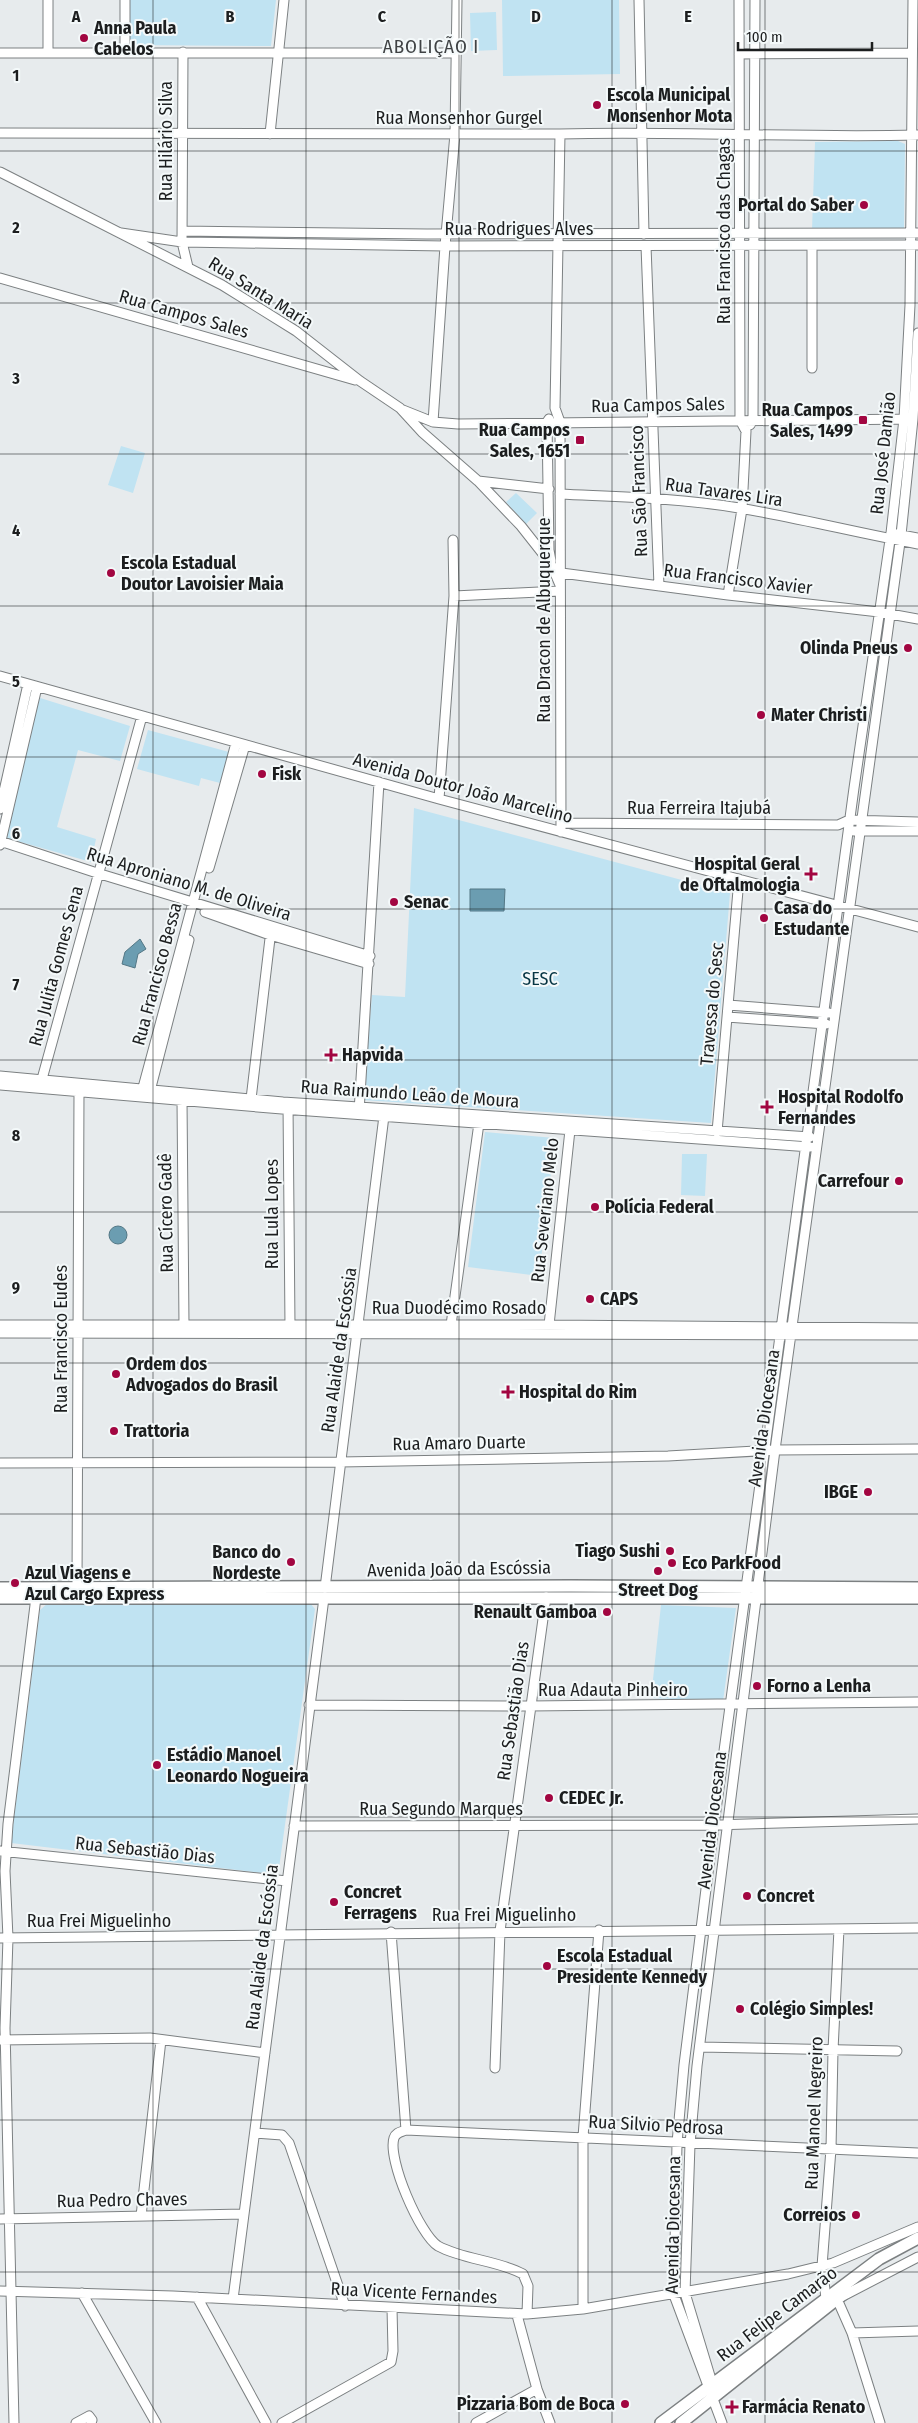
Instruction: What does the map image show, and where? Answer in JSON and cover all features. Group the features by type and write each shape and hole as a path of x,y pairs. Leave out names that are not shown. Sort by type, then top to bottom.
{"main road":[{"name":"Avenida João da Escóssia","path":"0,1588 546,1597 918,1588"},
{"name":"Avenida João da Escóssia","path":"0,1598 325,1593 752,1593 918,1598"},
{"name":"Rua Felipe Camarão","path":"831,2298 882,2265 918,2238"},
{"name":"Rua Felipe Camarão","path":"661,2423 712,2390 879,2259 918,2246"},
{"name":"Rua Felipe Camarão","path":"681,2423 712,2390"}],"street":[{"path":"48,0 48,52"},
{"path":"125,0 125,52"},
{"path":"270,134 284,0"},
{"path":"433,422 455,134 456,0"},
{"path":"639,0 644,234"},
{"name":"Rua Francisco das Chagas","path":"739,0 740,420 746,431"},
{"name":"Rua Francisco das Chagas","path":"754,420 752,234 755,0"},
{"name":"Rua José Damião","path":"838,905 879,612 887,536 912,419 910,305 914,246 915,135 912,53 913,0"},
{"name":"Rua Hilário Silva","path":"183,52 182,242 188,267"},
{"path":"0,53 456,52"},
{"path":"739,54 912,53"},
{"name":"Rua Monsenhor Gurgel","path":"0,132 183,134 560,134 643,132 740,135 915,135"},
{"name":"Rua Dracon de Albuquerque","path":"555,569 560,494 560,422 555,408 560,134"},
{"name":"Rua Santa Maria","path":"0,172 222,285 296,332 360,381 400,408 422,432 478,482 521,526 555,569 560,588"},
{"name":"Rua Rodrigues Alves","path":"182,231 446,234 914,233"},
{"name":"Rua Rodrigues Alves","path":"121,233 182,242 445,246 914,246"},
{"name":"Rua São Francisco","path":"646,246 659,586"},
{"path":"812,246 812,368"},
{"name":"Rua Campos Sales","path":"0,278 360,381"},
{"name":"Rua José Damião","path":"848,908 901,538 918,333"},
{"name":"Rua Campos Sales","path":"400,408 433,422 458,424 912,419"},
{"name":"Rua Dracon de Albuquerque","path":"555,408 547,422 549,550 555,569"},
{"path":"728,595 742,509 746,431 754,420"},
{"path":"478,482 548,489"},
{"name":"Rua Tavares Lira","path":"560,494 656,499 742,509 901,538"},
{"path":"901,538 918,538"},
{"path":"901,538 918,544"},
{"path":"439,799 454,596 453,540"},
{"name":"Rua Francisco Xavier","path":"555,569 659,586 890,613 918,619"},
{"path":"454,596 560,588"},
{"name":"Rua Dracon de Albuquerque","path":"560,588 561,828"},
{"name":"Avenida Doutor João Marcelino","path":"0,676 439,799 561,828 739,879 918,927"},
{"path":"0,809 32,685"},
{"path":"0,843 3,818 32,685"},
{"name":"Rua Julita Gomes Sena","path":"42,1080 142,716"},
{"name":"Rua Francisco Bessa","path":"145,1093 241,744"},
{"path":"359,1111 379,782"},
{"name":"Rua Ferreira Itajubá","path":"561,828 838,825 849,820 918,822"},
{"name":"Rua Ferreira Itajubá","path":"838,825 860,832 918,831"},
{"name":"Rua Aproniano M. de Oliveira","path":"0,843 97,876 369,960"},
{"name":"Travessa do Sesc","path":"717,1132 739,879"},
{"name":"Avenida Diocesana","path":"712,2390 685,2293 690,2144 697,2066 743,1705 765,1451 838,905"},
{"name":"Avenida Diocesana","path":"712,2390 674,2294 677,2143 684,2065 731,1705 752,1593 775,1450 848,908"},
{"path":"251,1099 271,931"},
{"path":"728,1005 835,1013"},
{"path":"727,1018 833,1024"},
{"name":"Rua Raimundo Leão de Moura","path":"0,1076 145,1093 182,1100 717,1132 817,1143"},
{"name":"Rua Raimundo Leão de Moura","path":"0,1085 79,1091 251,1099 288,1106"},
{"name":"Rua Francisco Eudes","path":"77,1588 79,1091"},
{"name":"Rua Cícero Gadê","path":"182,1100 184,1325"},
{"name":"Rua Lula Lopes","path":"288,1106 290,1326"},
{"name":"Rua Raimundo Leão de Moura","path":"359,1111 384,1116 570,1130 806,1142"},
{"name":"Rua Alaide da Escóssia","path":"233,2299 325,1593 340,1462 359,1329 384,1116"},
{"path":"451,1325 478,1123"},
{"name":"Rua Severiano Melo","path":"549,1325 570,1130"},
{"name":"Rua Duodécimo Rosado","path":"0,1325 77,1329 780,1330"},
{"name":"Rua Duodécimo Rosado","path":"0,1333 184,1325 359,1329 451,1325 549,1325 918,1335"},
{"name":"Rua Duodécimo Rosado","path":"792,1331 918,1328"},
{"name":"Rua Amaro Duarte","path":"0,1463 340,1462 658,1456 775,1450 918,1449"},
{"path":"14,2423 10,2219 3,2040 3,1851 36,1597"},
{"name":"Rua Sebastião Dias","path":"495,2068 500,1931 529,1706 546,1597"},
{"name":"Rua Adauta Pinheiro","path":"309,1705 743,1705 918,1702"},
{"name":"Rua Segundo Marques","path":"294,1826 728,1825 918,1819"},
{"name":"Rua Sebastião Dias","path":"3,1851 287,1881"},
{"name":"Rua Frei Miguelinho","path":"4,1938 391,1932 918,1928"},
{"name":"Rua Manoel Negreiro","path":"839,1929 833,2050 831,2149 822,2266 831,2298 852,2333 880,2423"},
{"path":"583,2309 583,2138 599,1930"},
{"path":"391,1932 406,2130 398,2132 394,2138 395,2164 426,2235 439,2246 522,2274 528,2286 527,2314"},
{"path":"3,2040 150,2038 265,2053"},
{"path":"141,2216 161,2040"},
{"path":"700,2047 897,2051"},
{"path":"684,2065 697,2066"},
{"name":"Rua Silvio Pedrosa","path":"406,2130 918,2153"},
{"path":"255,2133 282,2135 289,2143 345,2306"},
{"name":"Rua Pedro Chaves","path":"0,2219 244,2214"},
{"name":"Rua Felipe Camarão","path":"822,2266 918,2227"},
{"path":"866,2249 879,2259"},
{"name":"Rua Felipe Camarão","path":"831,2298 918,2257"},
{"name":"Rua Vicente Fernandes","path":"0,2291 197,2297 517,2315 583,2309 685,2293 822,2266"},
{"path":"82,2293 156,2423"},
{"path":"197,2297 266,2423"},
{"path":"282,2423 391,2362 394,2351 392,2308"},
{"path":"517,2315 537,2388 550,2423"},
{"path":"852,2333 918,2331"},
{"path":"476,2423 537,2388"},
{"path":"712,2390 722,2423"},
{"path":"76,2423 89,2416 92,2420 91,2423"}],"green space":[{"path":"130,0 276,0 271,46 132,45 129,36"},
{"path":"502,0 619,0 620,74 503,76"},
{"path":"496,12 497,50 471,51 470,13"},
{"path":"898,141 905,144 904,229 812,230 815,142"},
{"path":"121,446 145,453 133,493 108,485"},
{"path":"516,493 537,513 526,524 506,502"},
{"path":"37,697 130,726 120,761 78,750 57,827 96,839 91,862 3,837"},
{"path":"148,730 229,752 220,783 201,778 199,786 137,769"},
{"name":"SESC","path":"414,808 730,893 711,1123 363,1100 372,995 405,997"},
{"path":"485,1132 555,1138 539,1276 468,1267"},
{"path":"682,1154 707,1154 705,1196 681,1195"},
{"path":"48,1603 310,1603 315,1609 277,1872 270,1874 11,1843 40,1610"},
{"path":"661,1605 736,1608 723,1701 651,1698"}],"shaded area":[{"path":"470,889 505,889 504,911 470,911"},
{"path":"140,939 146,949 138,954 135,968 122,964 125,952"},
{"path":"118,1226 124,1229 127,1235 124,1241 118,1244 112,1241 109,1235 112,1229"}],"place":[{"name":"Anna Paula Cabelos","path":"84,38"},
{"name":"Escola Municipal Monsenhor Mota","path":"597,105"},
{"name":"Portal do Saber","path":"864,205"},
{"name":"Rua Campos Sales, 1499","path":"863,420"},
{"name":"Rua Campos Sales, 1651","path":"580,440"},
{"name":"Escola Estadual Doutor Lavoisier Maia","path":"111,573"},
{"name":"Olinda Pneus","path":"908,648"},
{"name":"Mater Christi","path":"761,715"},
{"name":"Fisk","path":"262,774"},
{"name":"Hospital Geral de Oftalmologia","path":"811,874"},
{"name":"Senac","path":"394,902"},
{"name":"Casa do Estudante","path":"764,918"},
{"name":"Hapvida","path":"331,1055"},
{"name":"Hospital Rodolfo Fernandes","path":"767,1107"},
{"name":"Carrefour","path":"899,1181"},
{"name":"Polícia Federal","path":"595,1207"},
{"name":"CAPS","path":"590,1299"},
{"name":"Ordem dos Advogados do Brasil","path":"116,1374"},
{"name":"Hospital do Rim","path":"508,1392"},
{"name":"Trattoria","path":"114,1431"},
{"name":"IBGE","path":"868,1492"},
{"name":"Tiago Sushi","path":"670,1551"},
{"name":"Banco do Nordeste","path":"291,1562"},
{"name":"Eco ParkFood","path":"672,1563"},
{"name":"Street Dog","path":"658,1571"},
{"name":"Azul Viagens e Azul Cargo Express","path":"15,1583"},
{"name":"Renault Gamboa","path":"607,1612"},
{"name":"Forno a Lenha","path":"757,1686"},
{"name":"Estádio Manoel Leonardo Nogueira","path":"157,1765"},
{"name":"CEDEC Jr.","path":"549,1798"},
{"name":"Concret","path":"747,1896"},
{"name":"Concret Ferragens","path":"334,1902"},
{"name":"Escola Estadual Presidente Kennedy","path":"547,1966"},
{"name":"Colégio Simples!","path":"740,2009"},
{"name":"Correios","path":"856,2215"},
{"name":"Pizzaria Bom de Boca","path":"625,2404"},
{"name":"Farmácia Renato","path":"732,2407"}],"district":[{"name":"ABOLIÇÃO I","path":"431,46"}]}
